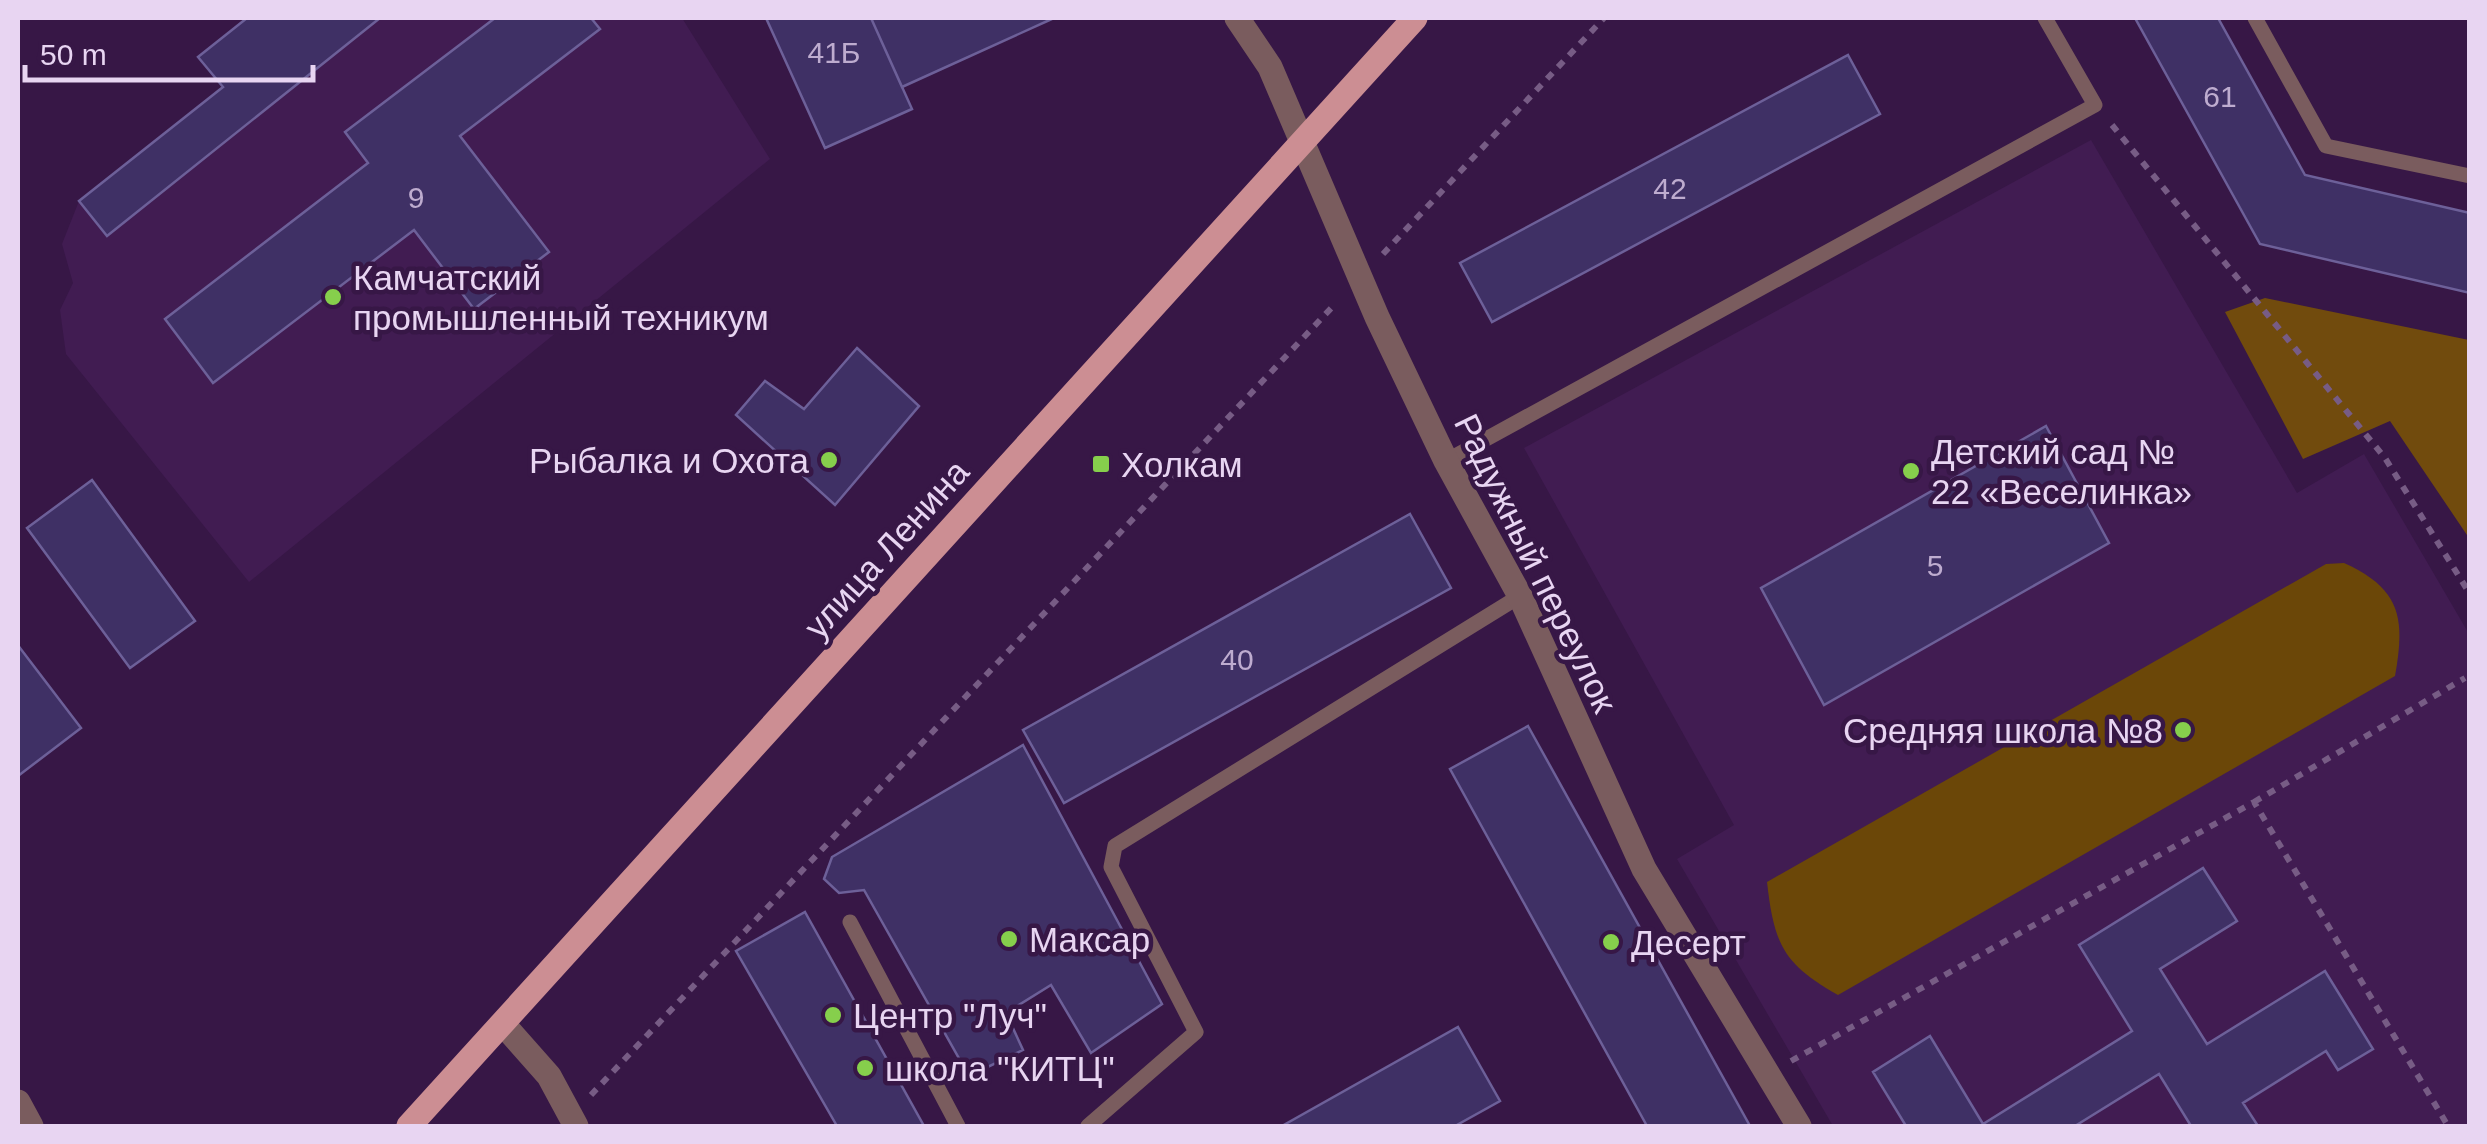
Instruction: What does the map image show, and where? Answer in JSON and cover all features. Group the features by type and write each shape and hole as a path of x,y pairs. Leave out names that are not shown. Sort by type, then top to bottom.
{"main road":[{"name":"улица Ленина","path":"409,1126 1415,18"}],"street":[{"name":"Радужный переулок","path":"1237,18 1270,67 1360,278 1446,460 1520,596 1644,869 1800,1126"},
{"path":"503,1024 549,1076 576,1126"},
{"path":"18,1102 31,1126"}],"lane":[{"path":"1446,460 2095,105 2045,18"},
{"path":"2255,18 2326,146 2470,176"},
{"path":"1088,1126 1196,1032 1112,867 1115,846 1520,596"},
{"path":"850,922 958,1126"}],"path":[{"path":"588,1099 1604,18"},
{"path":"2095,105 2385,458 2470,594"},
{"path":"1768,1074 2254,802 2465,678"},
{"path":"2254,802 2448,1126"}],"shaded area":[{"name":"Камчатский промышленный техникум","path":"247,18 682,18 770,159 249,582 66,354 60,310 73,283 62,244 79,201 222,87 198,57"},
{"path":"2091,140 2297,493 2364,454 2469,634 2469,1126 1833,1126 1677,859 1734,825 1524,448"},
{"path":"2265,298 2469,340 2469,538 2390,421 2303,459 2225,312"},
{"path":"2344,563 2378,584 2395,608 2399,638 2395,676 1838,995 1793,962 1778,937 1767,882 2326,564"}],"building":[{"path":"247,18 380,18 107,236 79,201 223,87 198,57"},
{"path":"495,18 591,18 600,29 460,136 549,252 474,309 414,230 213,383 165,319 368,163 345,132"},
{"path":"766,18 871,18 912,109 825,148"},
{"path":"871,18 1054,18 902,87"},
{"path":"2135,18 2218,18 2305,175 2470,213 2470,293 2260,244"},
{"path":"1848,55 1880,114 1492,322 1460,263"},
{"name":"Рыбалка и Охота","path":"857,348 919,406 835,505 736,415 765,381 804,409"},
{"path":"2046,426 2109,543 1824,705 1761,588"},
{"path":"92,480 195,621 130,668 27,528"},
{"path":"1410,514 1451,588 1064,803 1023,730"},
{"path":"18,650 81,728 18,776"},
{"path":"1528,726 1750,1126 1647,1126 1450,769"},
{"name":"Максар","path":"1023,745 1162,1004 1091,1053 1051,985 1006,1013 1023,1050 969,1076 864,890 839,893 824,879 832,857"},
{"path":"2203,868 2237,921 2160,969 2207,1044 2325,971 2373,1049 2338,1070 2326,1051 2243,1103 2258,1126 2191,1126 2159,1074 2075,1126 1906,1126 1873,1072 1930,1036 1983,1124 2132,1031 2079,945"},
{"path":"805,912 924,1126 837,1126 736,951"},
{"path":"1458,1027 1500,1101 1455,1126 1282,1126"}],"place":[{"name":"Камчатский промышленный техникум","path":"333,297"},
{"name":"Рыбалка и Охота","path":"829,460"},
{"name":"Холкам","path":"1101,464"},
{"name":"Детский сад № 22 «Веселинка»","path":"1911,471"},
{"name":"Средняя школа №8","path":"2183,730"},
{"name":"Максар","path":"1009,939"},
{"name":"Десерт","path":"1611,942"},
{"name":"Центр \"Луч\"","path":"833,1015"},
{"name":"школа \"КИТЦ\"","path":"865,1068"}]}
